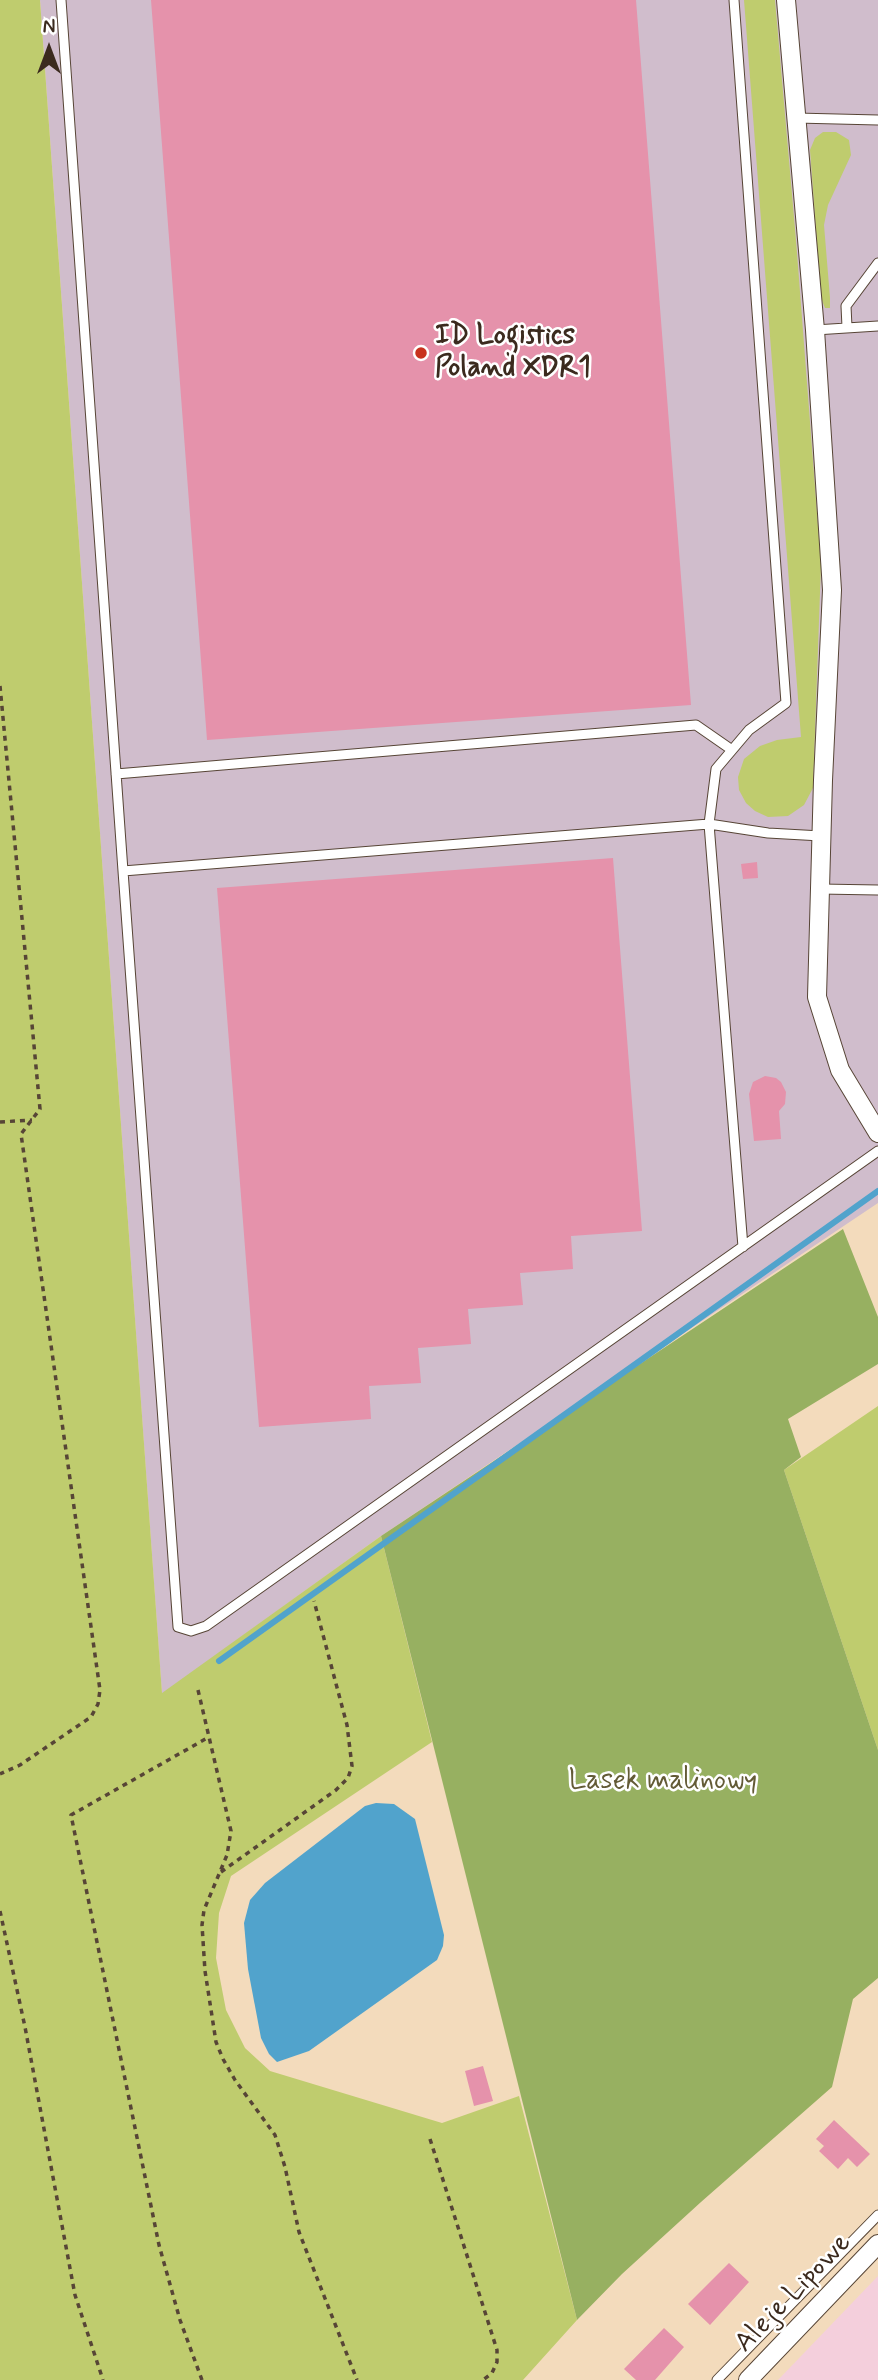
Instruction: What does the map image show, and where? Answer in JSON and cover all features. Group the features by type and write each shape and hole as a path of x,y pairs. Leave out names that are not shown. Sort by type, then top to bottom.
{"street":[{"path":"786,0 815,330 832,590 817,997 840,1070 878,1133"},
{"name":"Aleje Lipowe","path":"748,2380 878,2244"}],"lane":[{"path":"61,0 178,1627 191,1630 206,1626 878,1151"},
{"path":"734,0 786,703 749,730 716,769 709,824 744,1247"},
{"path":"796,118 878,120"},
{"path":"847,327 846,306 878,263"},
{"path":"815,330 878,326"},
{"path":"116,774 696,725 732,750"},
{"path":"123,871 709,824 768,833 821,836"},
{"path":"820,889 878,890"},
{"path":"717,2380 878,2216"}],"path":[{"path":"0,686 40,1109 21,1134 100,1690 98,1704 91,1717 20,1765 0,1774"},
{"path":"0,1122 32,1120"},
{"path":"219,1873 336,1790 348,1778 352,1766 347,1725 314,1601"},
{"path":"198,1690 231,1831 227,1855 204,1910 202,1925 205,1971 216,2042 235,2080 275,2135 299,2232 357,2380"},
{"path":"202,2380 180,2320 159,2245 71,1815 209,1737"},
{"path":"0,1911 25,2027 75,2295 103,2380"},
{"path":"429,2138 497,2350 497,2362 492,2373 482,2380"}],"shaded area":[{"path":"40,0 878,0 878,1203 381,1536 162,1694"},
{"path":"878,2276 878,2380 778,2380"}],"green space":[{"path":"0,0 40,0 162,1693 381,1536 432,1742 231,1876 219,1913 216,1958 226,2010 245,2048 270,2071 442,2123 519,2096 577,2320 523,2380 0,2380"},
{"path":"744,0 775,0 821,565 813,788 804,805 788,816 768,817 746,803 739,790 738,777 744,759 760,746 777,740 801,737"},
{"path":"823,132 836,132 849,140 851,155 828,205 824,225 830,308 825,308 821,298 810,150 815,138"},
{"name":"Lasek malinowy","path":"843,1229 878,1317 878,1364 788,1419 801,1457 784,1470 878,1750 878,1978 853,1999 832,2087 622,2274 577,2320 381,1536"},
{"path":"878,1406 878,1750 784,1470"}],"water":[{"path":"376,1803 394,1804 415,1819 444,1935 443,1946 437,1960 309,2051 277,2062 269,2054 261,2038 248,1969 244,1923 250,1900 265,1883 365,1806"}],"building":[{"name":"ID Logistics Poland XDR1","path":"151,0 636,0 691,705 207,740"},
{"path":"613,858 642,1231 571,1236 573,1269 520,1273 523,1305 468,1309 471,1344 418,1348 421,1383 369,1386 371,1419 259,1427 217,888"},
{"path":"757,862 758,878 743,879 741,864"},
{"path":"765,1076 776,1078 786,1092 785,1104 779,1111 781,1139 754,1141 749,1094 753,1082"},
{"path":"483,2066 493,2101 474,2106 465,2071"},
{"path":"834,2120 870,2154 857,2167 848,2158 838,2169 819,2151 824,2146 816,2139"},
{"path":"729,2263 749,2282 710,2325 688,2304"},
{"path":"664,2328 684,2347 655,2380 636,2380 624,2369"}],"waterway":[{"path":"219,1661 878,1191"}],"place":[{"name":"ID Logistics Poland XDR1","path":"421,353"}]}
